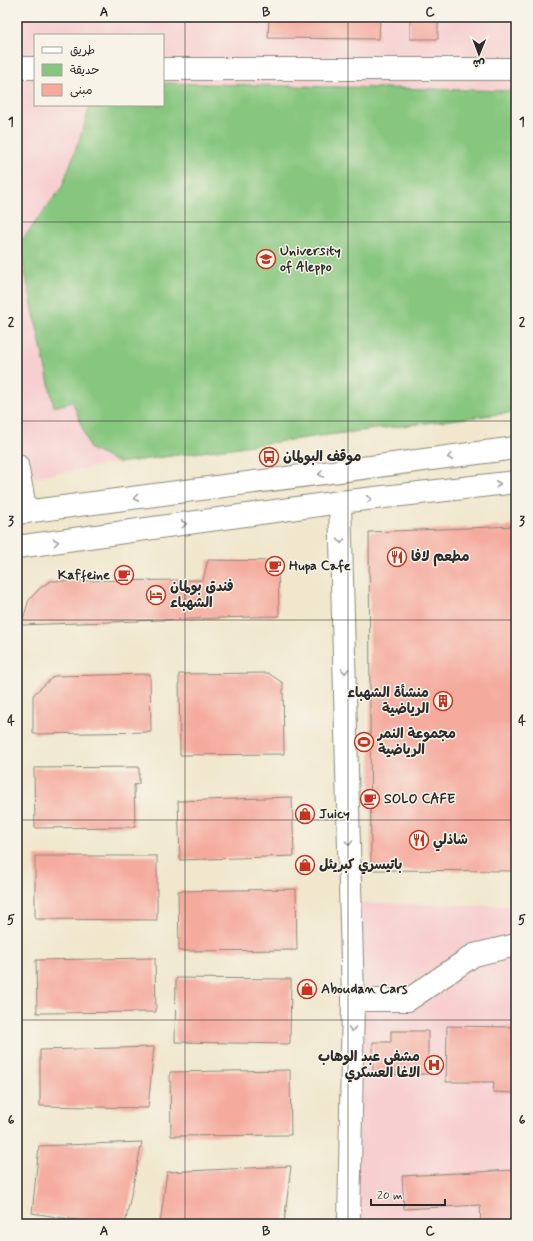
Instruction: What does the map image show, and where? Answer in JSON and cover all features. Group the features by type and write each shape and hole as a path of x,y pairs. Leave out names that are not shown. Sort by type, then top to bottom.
{"street":[{"path":"17,68 34,68"},
{"path":"164,69 516,70"},
{"path":"17,465 21,512 516,448"},
{"path":"17,547 340,502 516,482"},
{"path":"340,502 353,1000 349,1224"},
{"path":"353,1000 408,1000 474,955 516,945"}],"shaded area":[{"name":"University of Aleppo","path":"17,17 516,17 516,412 119,463 17,480"},
{"name":"مشفى عبد الوهاب الاغا العسكري","path":"356,903 516,906 516,1224 350,1224"}],"green space":[{"name":"University of Aleppo","path":"164,83 516,91 516,412 119,463 90,449 73,402 54,407 19,244 62,187 90,106 164,106"}],"building":[{"path":"269,17 380,17 379,39 268,38"},
{"path":"410,17 438,17 438,39 410,39"},
{"name":"منشأة الشهباء الرياضية","path":"516,526 516,871 371,870 369,532"},
{"name":"فندق بولمان الشهباء","path":"208,560 278,561 279,616 21,625 29,600 39,589 50,581 203,580"},
{"path":"268,673 283,683 284,754 180,755 179,674"},
{"path":"150,674 151,732 33,734 33,695 54,676"},
{"path":"139,767 139,784 134,785 135,827 35,828 34,768"},
{"path":"292,797 294,856 180,860 178,801"},
{"path":"35,856 157,856 157,920 35,919"},
{"path":"296,889 297,950 179,951 178,891"},
{"path":"155,958 156,1012 37,1013 36,960"},
{"path":"176,978 291,979 290,1044 175,1042"},
{"path":"447,1026 516,1027 515,1093 493,1092 494,1082 446,1082"},
{"path":"391,1031 428,1031 428,1074 373,1075 373,1042 391,1042"},
{"path":"154,1047 148,1108 40,1106 40,1050"},
{"path":"290,1070 291,1135 171,1136 170,1072"},
{"path":"142,1142 125,1224 102,1224 32,1213 39,1146"},
{"path":"291,1166 284,1224 160,1224 167,1172"},
{"path":"513,1170 515,1224 481,1224 480,1205 404,1209 402,1176"}],"place":[{"name":"University of Aleppo","path":"266,259"},
{"name":"موقف البولمان","path":"269,457"},
{"name":"مطعم لافا","path":"397,557"},
{"name":"Hupa Cafe","path":"275,566"},
{"name":"Kaffeine","path":"124,575"},
{"name":"فندق بولمان الشهباء","path":"156,595"},
{"name":"منشأة الشهباء الرياضية","path":"443,701"},
{"name":"مجموعة النمر الرياضية","path":"364,742"},
{"name":"SOLO CAFE","path":"370,799"},
{"name":"Juicy","path":"305,814"},
{"name":"شاذلي","path":"419,840"},
{"name":"باتيسري كبريئل","path":"305,865"},
{"name":"Aboudan Cars","path":"307,989"},
{"name":"مشفى عبد الوهاب الاغا العسكري","path":"434,1065"}]}
